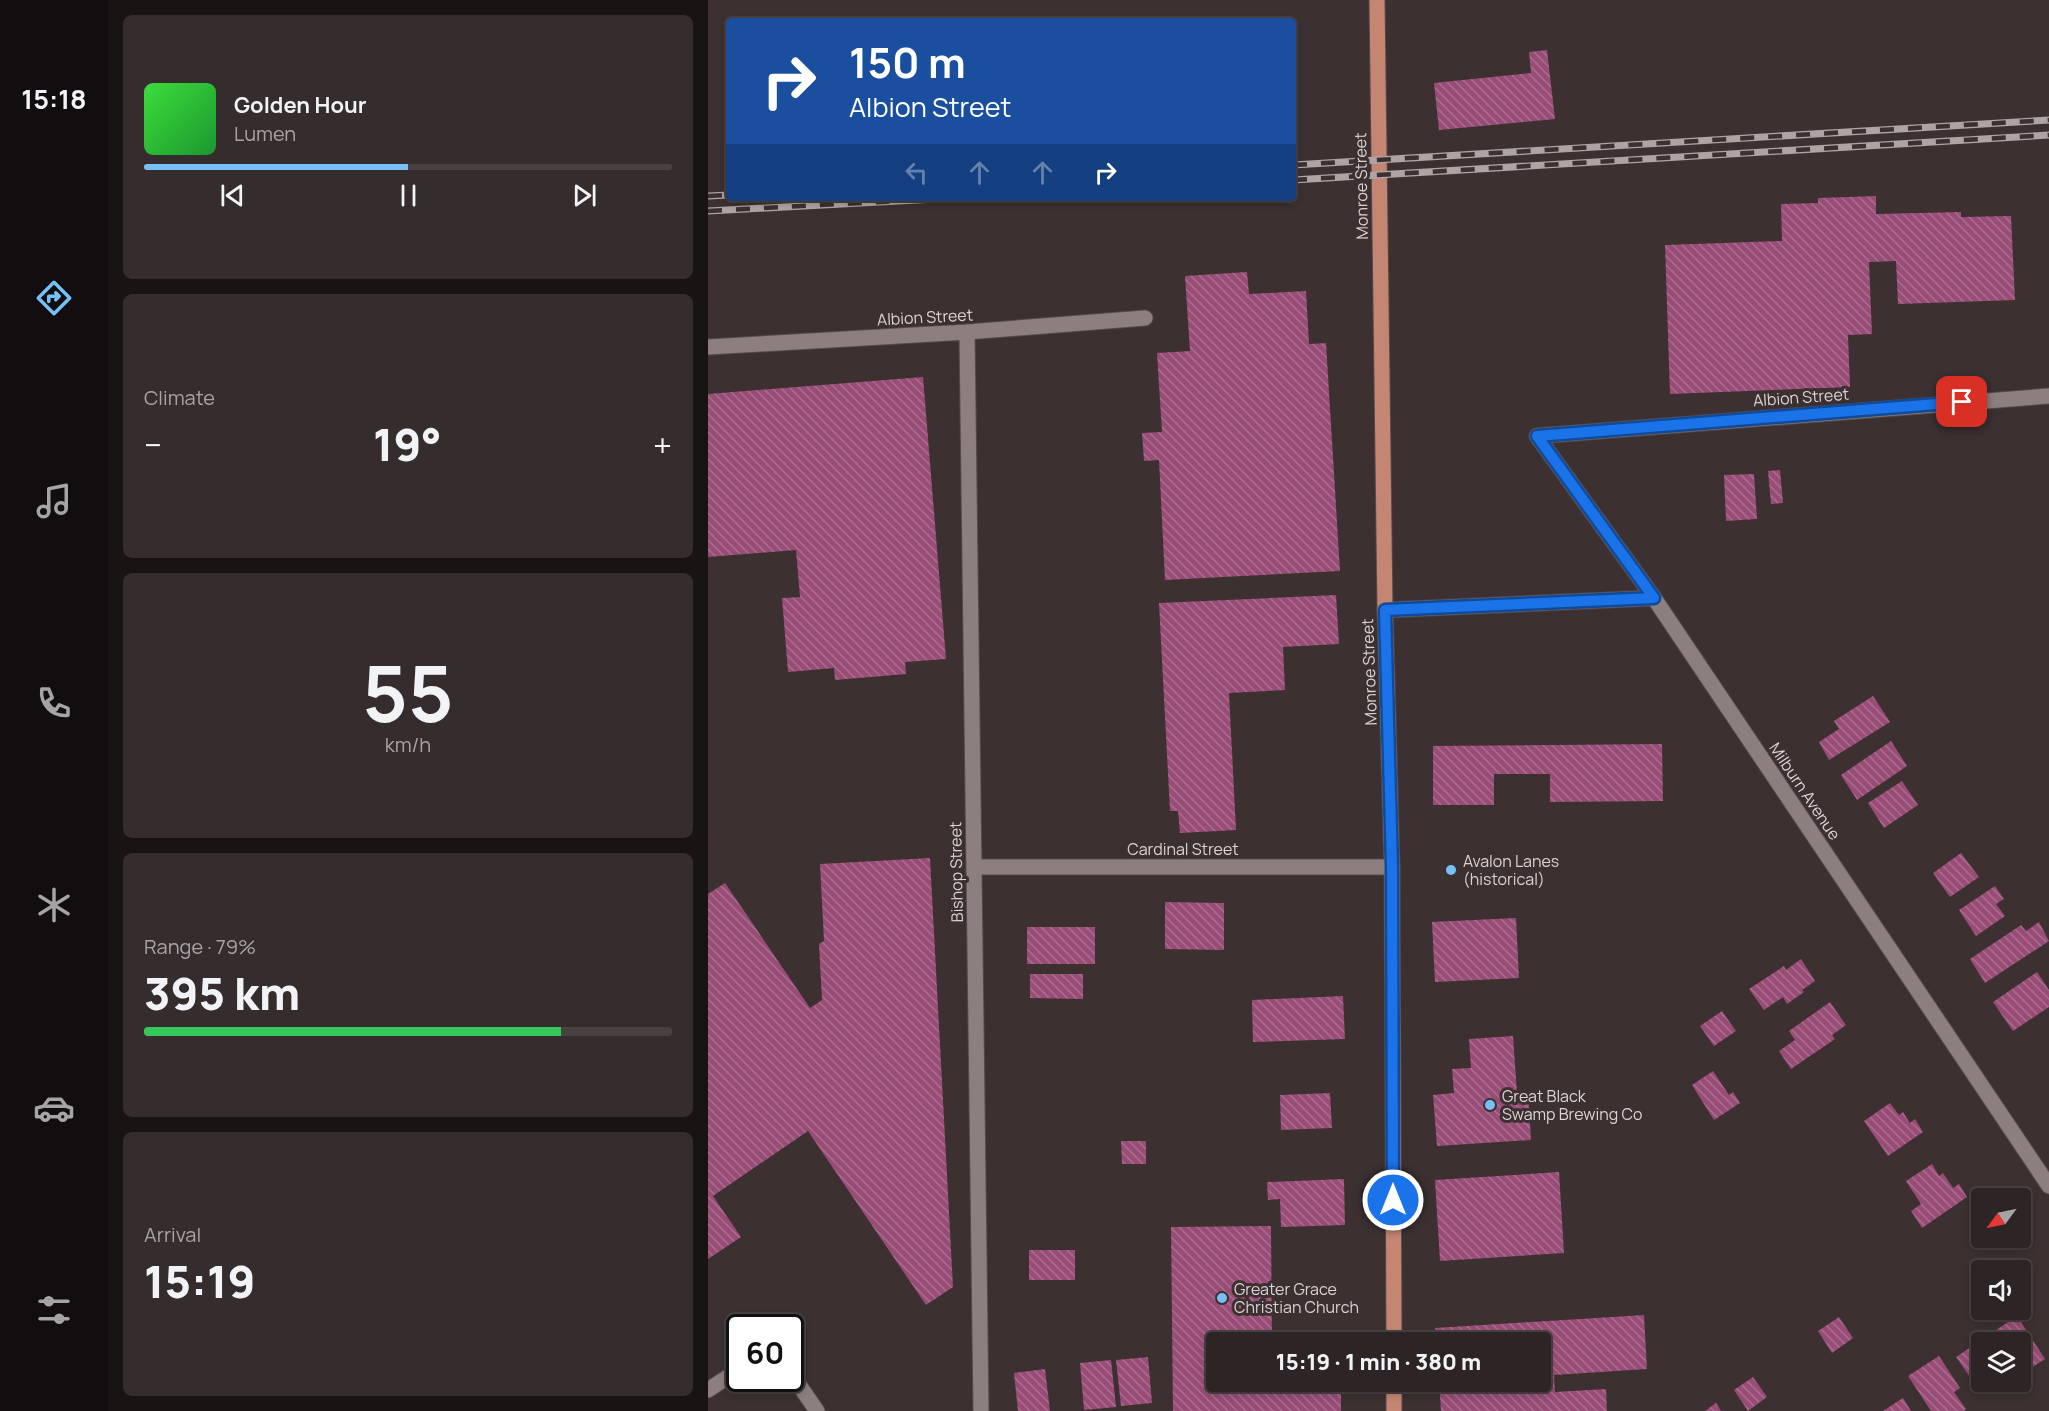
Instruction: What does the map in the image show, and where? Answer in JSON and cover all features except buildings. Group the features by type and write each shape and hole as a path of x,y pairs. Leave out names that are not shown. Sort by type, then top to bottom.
{"main road":[{"name":"Monroe Street","path":"1377,0 1385,610 1392,867 1394,1332"},
{"path":"1394,1392 1394,1411"}],"street":[{"name":"Albion Street","path":"708,347 967,332 1145,318"},
{"name":"Bishop Street","path":"967,332 981,1411"},
{"name":"Albion Street","path":"1557,434 2049,396"},
{"name":"Milburn Avenue","path":"1557,434 1537,436 1654,598 2049,1186"},
{"path":"1385,610 1654,598"},
{"name":"Cardinal Street","path":"974,867 1392,867"},
{"path":"708,1390 726,1378"},
{"path":"804,1392 817,1411"}],"railway":[{"path":"1296,165 2049,120"},
{"path":"1296,180 2049,135"},
{"path":"708,196 726,195"},
{"path":"708,211 898,201"}],"place":[{"name":"Avalon Lanes (historical)","path":"1451,870"},
{"name":"Great Black Swamp Brewing Co","path":"1490,1105"},
{"name":"Greater Grace Christian Church","path":"1222,1298"}],"route":[{"path":"1393,1200 1392,867 1385,610 1654,598 1537,436 1962,402"}]}
